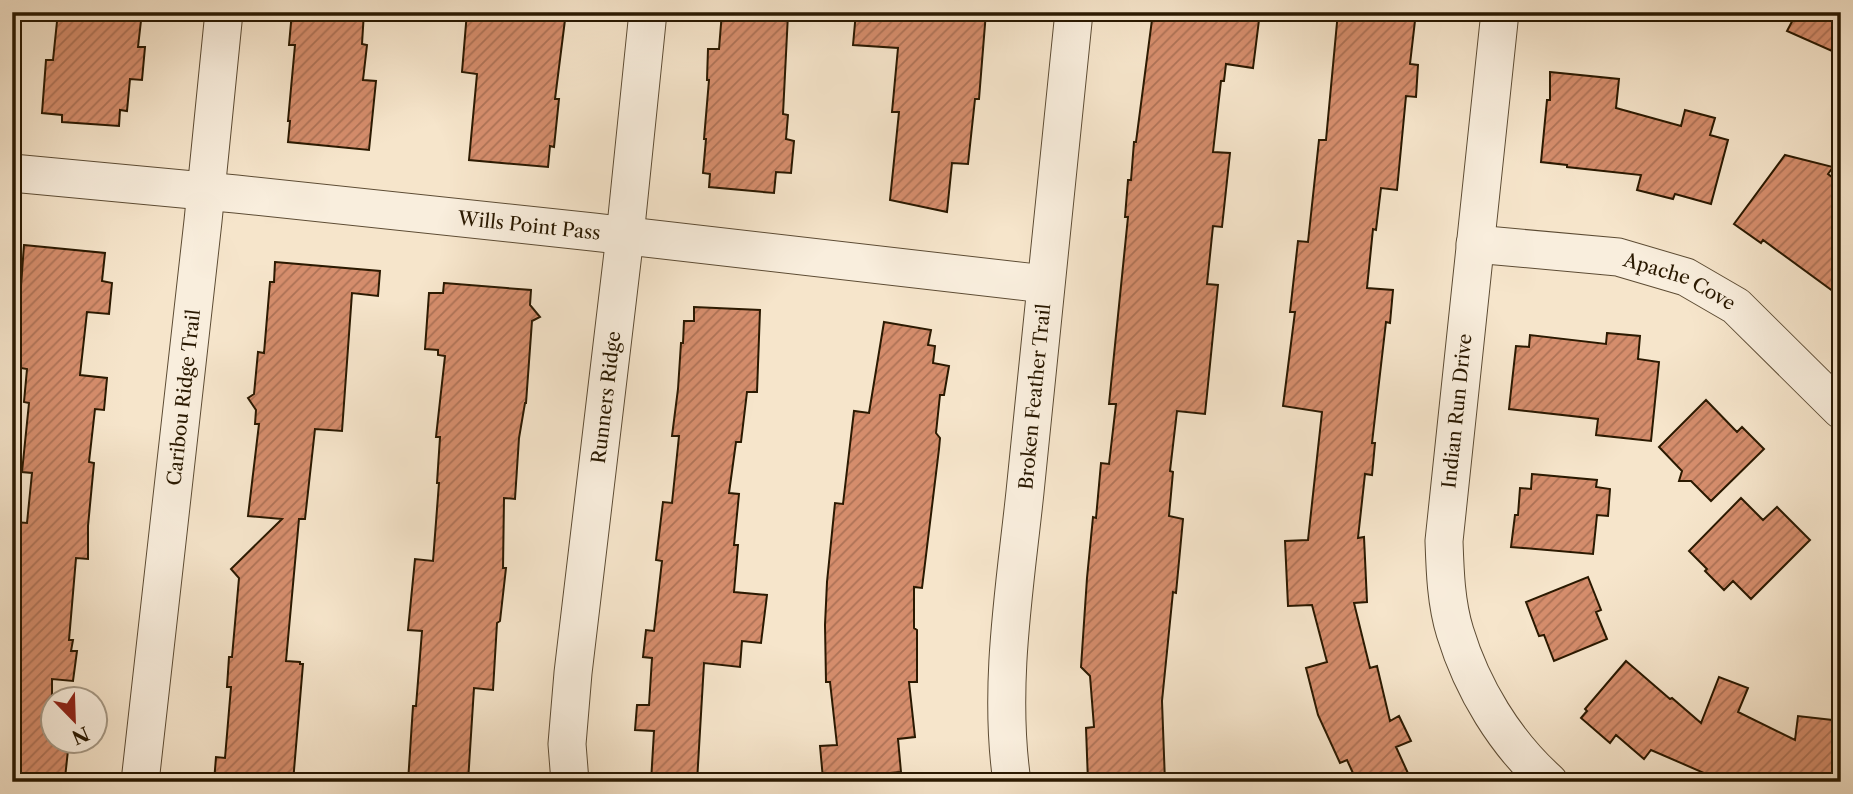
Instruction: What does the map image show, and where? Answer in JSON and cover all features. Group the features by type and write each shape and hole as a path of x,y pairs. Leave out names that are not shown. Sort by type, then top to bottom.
{"street":[{"name":"Caribou Ridge Trail","path":"140,782 224,12"},
{"name":"Runners Ridge","path":"570,782 567,744 573,673 625,236 648,12"},
{"name":"Broken Feather Trail","path":"1012,782 1006,678 1074,12"},
{"name":"Indian Run Drive","path":"1500,12 1444,541 1446,585 1455,631 1474,678 1497,720 1530,765 1549,782"},
{"name":"Wills Point Pass","path":"12,173 625,236 1045,284"},
{"name":"Apache Cove","path":"1475,244 1618,257 1686,277 1736,306 1841,410"}],"building":[{"path":"58,12 142,12 138,47 145,47 142,80 130,79 127,111 120,110 119,126 62,122 62,115 42,113 46,60 53,60"},
{"path":"292,12 364,12 362,44 367,45 363,80 376,81 369,150 288,142 295,45 289,45"},
{"path":"467,12 566,12 555,99 559,99 554,147 550,146 548,167 469,160 477,74 462,72"},
{"path":"722,12 788,14 783,114 788,115 786,139 794,141 791,173 776,172 774,193 709,187 710,174 703,173 709,80 708,49 719,49"},
{"path":"856,12 986,12 979,99 975,99 968,164 952,163 947,212 890,200 899,112 892,112 898,48 853,45"},
{"path":"1153,12 1260,12 1253,68 1226,64 1224,81 1221,81 1213,152 1230,153 1222,227 1213,226 1207,284 1218,285 1205,414 1177,411 1170,471 1173,472 1169,516 1183,519 1162,701 1165,782 1088,782 1086,728 1094,727 1090,676 1081,667 1087,578 1101,463 1109,464 1116,404 1109,404 1128,217 1125,217 1128,180 1131,180"},
{"path":"1338,12 1416,12 1410,64 1418,65 1416,97 1406,96 1397,190 1381,188 1376,230 1373,229 1367,288 1393,290 1390,323 1386,322 1372,443 1375,443 1372,475 1365,474 1358,538 1364,537 1367,602 1354,603 1370,668 1377,666 1390,721 1399,716 1411,741 1396,747 1412,782 1357,782 1347,760 1340,763 1318,715 1306,668 1327,662 1312,605 1288,606 1285,541 1308,540 1322,412 1283,406 1295,312 1290,312 1298,241 1308,242 1319,140 1326,140"},
{"path":"1797,12 1841,12 1841,55 1787,31"},
{"path":"1550,72 1619,79 1616,108 1681,126 1685,110 1715,118 1710,135 1728,140 1711,204 1675,194 1673,199 1637,190 1641,175 1541,162 1547,100 1550,100"},
{"path":"1785,155 1833,167 1828,174 1841,184 1841,297 1763,240 1761,243 1734,224"},
{"path":"24,245 105,253 102,281 112,283 109,314 87,312 80,375 107,378 104,410 95,409 89,462 94,463 88,559 76,558 69,640 73,640 71,651 77,651 73,681 52,679 52,686 38,686 38,756 67,756 65,778 12,773 12,526 16,526 16,522 27,523 32,473 22,472 29,403 24,402 27,369 15,367"},
{"path":"275,262 380,271 378,296 352,293 342,431 315,429 305,519 299,519 286,661 303,664 293,782 214,782 216,757 225,758 231,687 227,687 229,657 232,657 239,578 231,569 282,519 248,516 259,424 255,424 256,410 248,398 254,394 258,352 264,353 270,282 274,282"},
{"path":"444,283 531,290 530,305 540,317 532,321 515,499 504,498 503,568 506,568 500,621 497,623 493,690 474,688 468,782 408,782 422,631 408,630 415,559 433,561 439,483 440,437 436,437 445,356 438,355 438,350 425,349 429,293 443,293"},
{"path":"694,307 760,310 757,392 747,392 741,442 736,442 729,493 739,494 734,545 738,545 734,592 767,595 761,643 742,641 740,667 704,663 697,782 651,782 654,731 635,730 637,705 649,705 652,658 643,657 646,630 654,631 662,561 656,560 663,502 672,503 679,436 672,436 681,343 684,321 694,321"},
{"path":"884,322 931,330 928,345 935,346 933,363 949,366 944,395 940,395 936,433 940,438 939,449 922,588 914,587 917,682 909,682 915,737 898,739 901,772 823,779 820,746 837,745 830,682 826,682 825,625 835,503 843,504 854,411 869,413"},
{"path":"1607,333 1640,336 1638,359 1659,362 1651,441 1596,435 1598,419 1509,409 1516,346 1529,347 1530,335 1606,344"},
{"path":"1706,400 1737,432 1742,427 1764,449 1711,501 1691,481 1679,481 1682,471 1659,447"},
{"path":"1532,474 1597,480 1596,487 1610,489 1608,516 1597,515 1593,554 1511,547 1520,488 1531,489"},
{"path":"1741,498 1763,520 1777,507 1810,540 1751,599 1733,581 1724,590 1689,551"},
{"path":"1588,577 1601,610 1596,612 1607,639 1554,661 1544,635 1539,636 1526,602"},
{"path":"1626,661 1701,723 1719,677 1748,688 1738,712 1795,740 1798,716 1841,721 1841,782 1710,782 1711,776 1651,750 1644,759 1616,735 1610,743 1581,718 1587,711 1585,709"}]}
